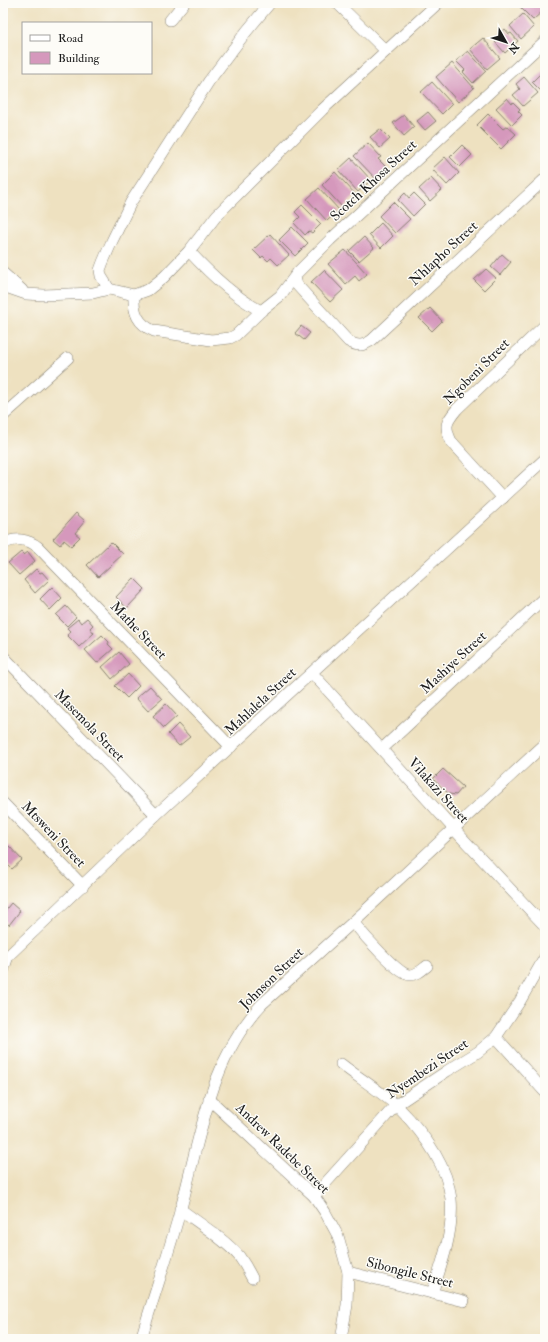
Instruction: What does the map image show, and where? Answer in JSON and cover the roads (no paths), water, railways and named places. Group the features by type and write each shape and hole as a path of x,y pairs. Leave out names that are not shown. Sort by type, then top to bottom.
{"street":[{"path":"170,20 184,3"},
{"path":"109,289 101,276 100,270 102,262 132,202 209,81 270,3"},
{"path":"337,3 386,51"},
{"path":"3,286 26,294 79,294 93,293 109,289 134,296 148,290 164,277 189,251 217,215 322,110 438,3"},
{"name":"Scotch Khosa Street","path":"134,296 133,308 137,317 147,328 154,332 211,340 230,338 236,335 261,311 280,296 301,269 330,240 545,40"},
{"name":"Nhlapho Street","path":"295,277 297,285 348,341 360,346 366,344 545,179"},
{"path":"189,251 210,273 240,298 261,311"},
{"path":"3,273 26,294"},
{"name":"Ngobeni Street","path":"503,498 451,441 447,432 447,423 456,409 545,324"},
{"path":"3,416 68,358"},
{"name":"Mahlalela Street","path":"3,971 5,953 83,886 156,815 545,459"},
{"name":"Mathe Street","path":"3,544 11,540 20,540 34,544 41,550 231,747"},
{"name":"Mashiye Street","path":"382,749 545,597"},
{"name":"Masemola Street","path":"3,656 156,815"},
{"name":"Vilakazi Street","path":"312,673 453,829 545,926"},
{"name":"Johnson Street","path":"141,1339 180,1209 209,1099 231,1046 251,1016 262,1004 545,744"},
{"name":"Mtsweni Street","path":"3,803 83,886"},
{"path":"353,922 402,973 409,975 418,973 427,966"},
{"name":"Nyembezi Street","path":"314,1196 396,1105 478,1052 496,1038 520,1001 545,957"},
{"path":"496,1038 545,1092"},
{"path":"341,1064 396,1105 416,1126 437,1157 446,1178 451,1199 449,1230 442,1263 432,1293"},
{"name":"Andrew Radebe Street","path":"209,1099 314,1196 325,1212 338,1236 348,1272 346,1305 341,1339"},
{"path":"180,1209 213,1233 238,1255 252,1278"},
{"name":"Sibongile Street","path":"348,1272 464,1300"}]}
